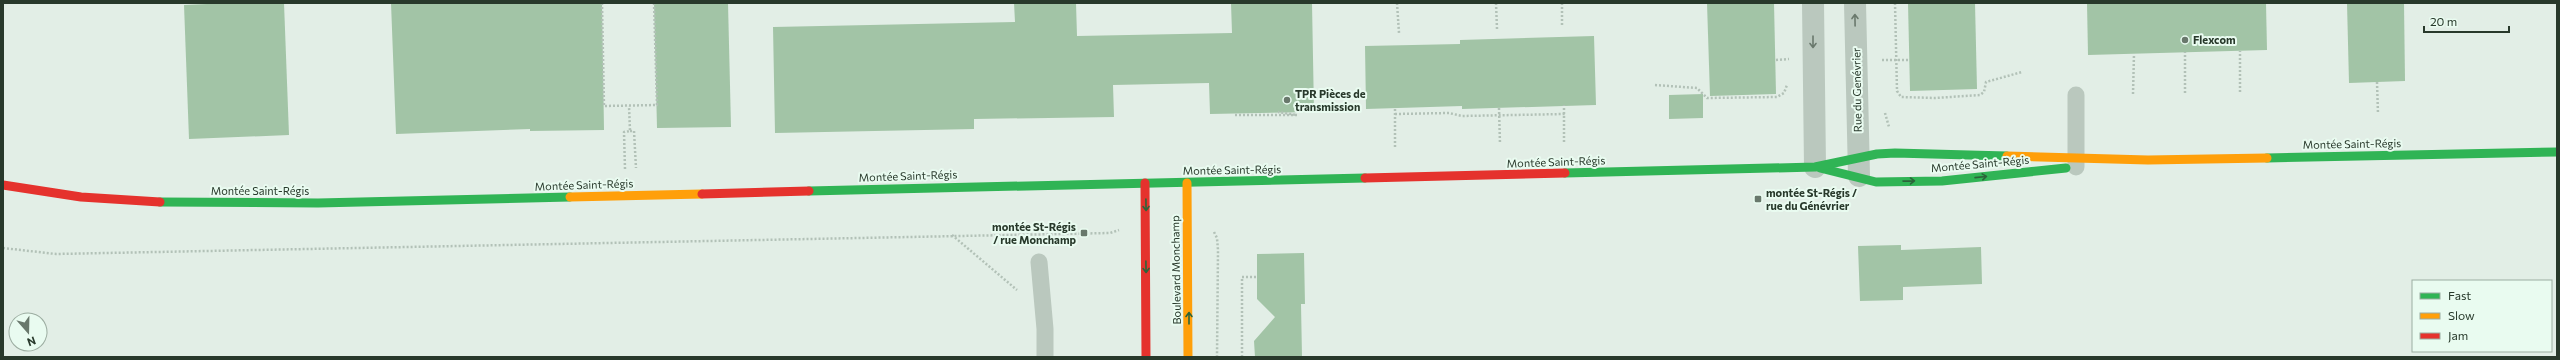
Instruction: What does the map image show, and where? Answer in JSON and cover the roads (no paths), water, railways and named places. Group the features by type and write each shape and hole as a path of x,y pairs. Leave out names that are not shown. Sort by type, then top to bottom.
{"street":[{"path":"1813,3 1815,167"},
{"name":"Rue du Genévrier","path":"1855,3 1859,167"},
{"name":"Montée Saint-Régis","path":"3,185 66,196 109,199 274,204 1859,167 1895,153 2076,162 2557,152"},
{"name":"Montée Saint-Régis","path":"1815,167 1859,167 1876,182 1942,181 2076,162"},
{"path":"1145,183 1146,357"},
{"name":"Boulevard Monchamp","path":"1187,183 1188,357"}],"lane":[{"path":"2076,95 2076,162"},
{"path":"1039,262 1045,329 1045,357"}],"place":[{"name":"Flexcom","path":"2185,40"},
{"name":"TPR Pièces de transmission","path":"1287,100"},
{"name":"montée St-Régis / rue du Génévrier","path":"1758,199"},
{"name":"montée St-Régis / rue Monchamp","path":"1084,233"}]}
